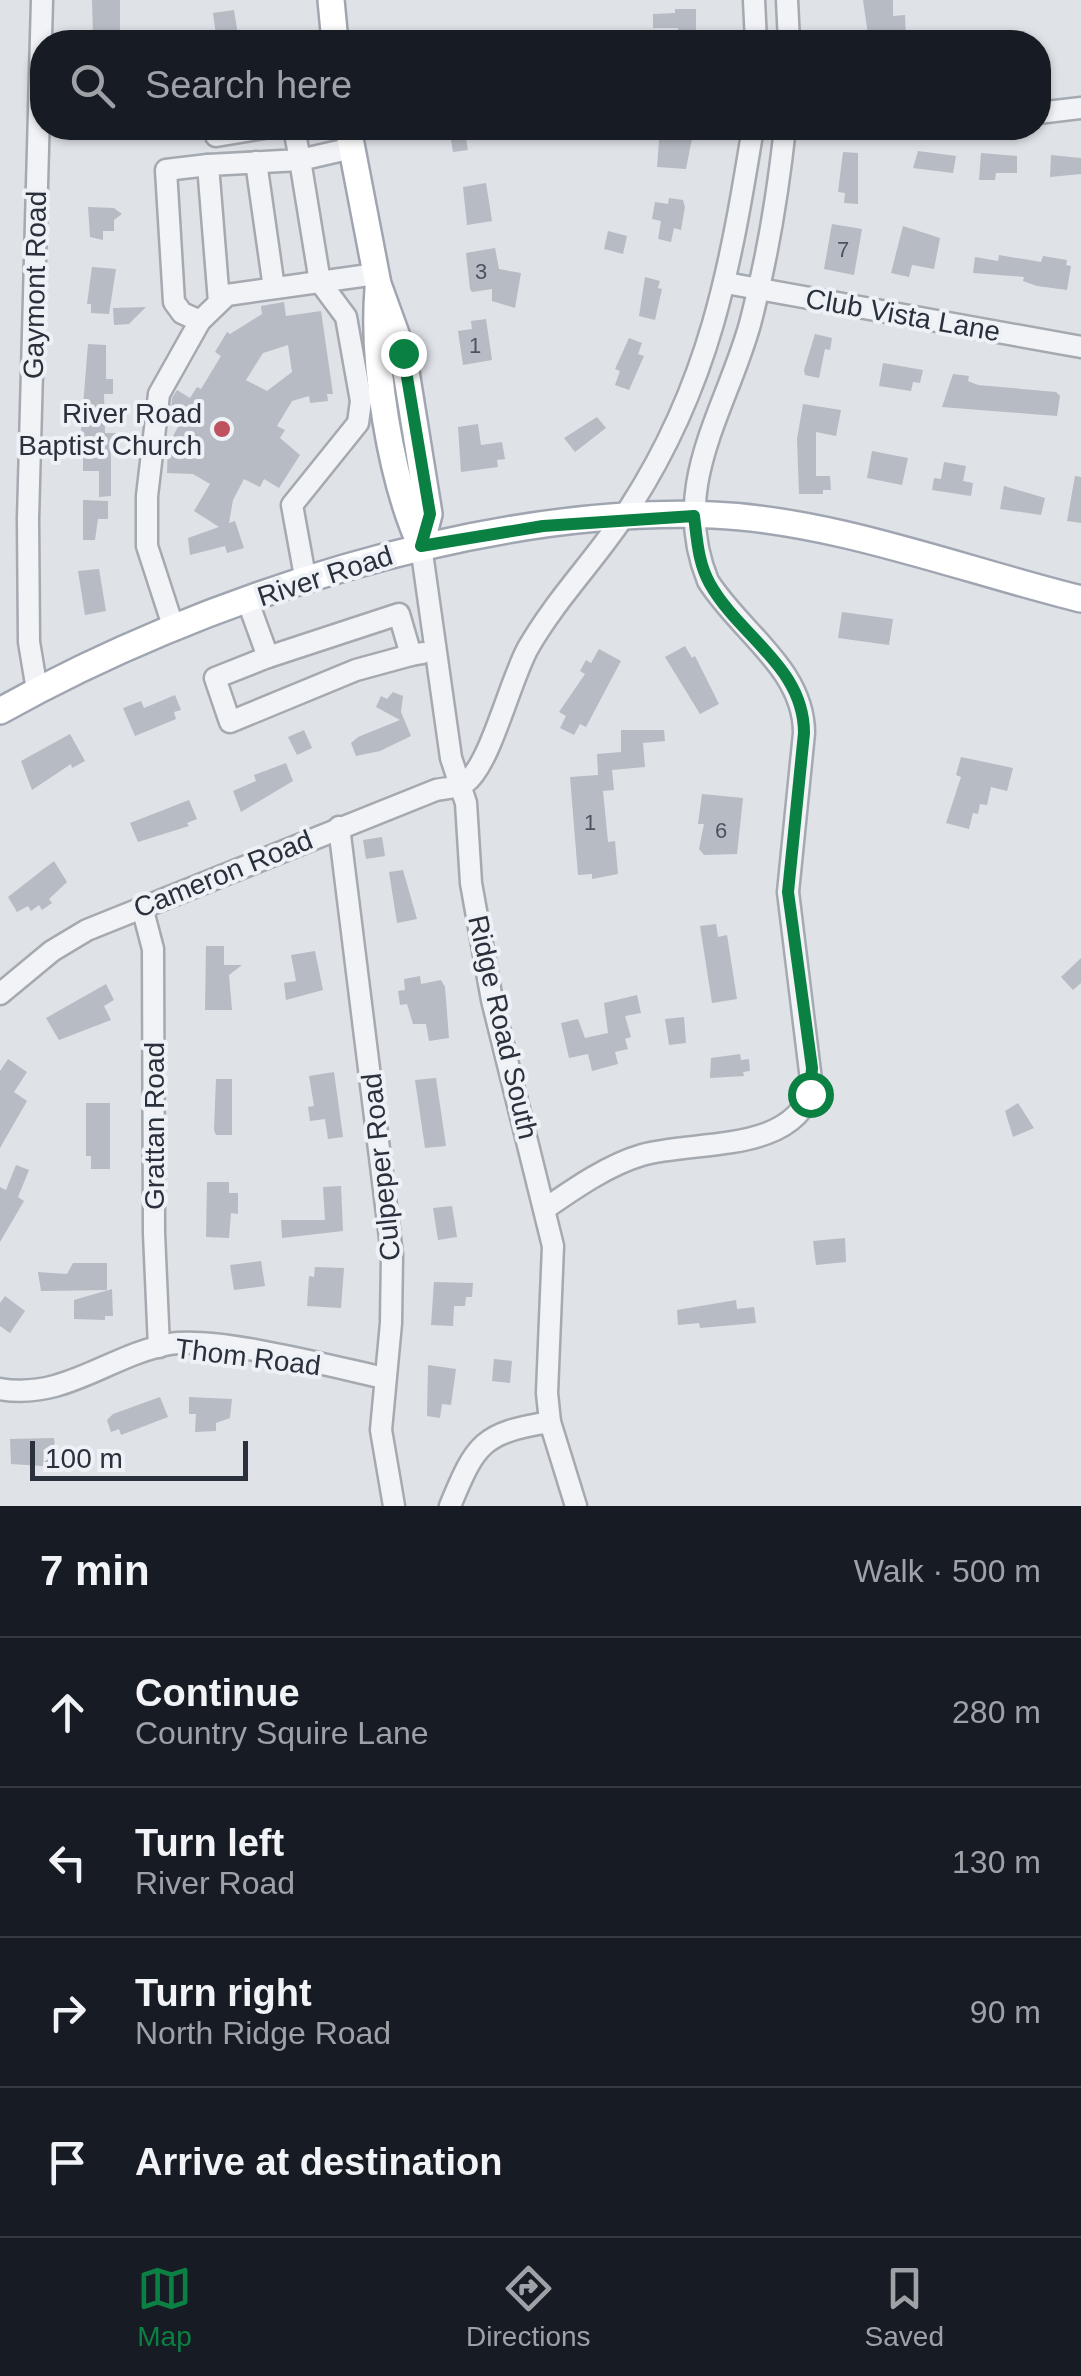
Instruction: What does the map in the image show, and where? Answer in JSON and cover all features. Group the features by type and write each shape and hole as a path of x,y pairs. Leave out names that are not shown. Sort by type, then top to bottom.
{"main road":[{"path":"331,0 334,30"},
{"path":"350,140 377,279 374,338 379,372 407,515 421,546"},
{"name":"River Road","path":"0,711 37,690 174,629 248,602 421,546 507,530 622,519 749,518 825,532 1081,599"}],"street":[{"name":"Gaymont Road","path":"41,30 42,0"},
{"path":"754,0 755,30"},
{"path":"787,0 788,30"},
{"path":"1051,111 1081,108"},
{"name":"Gaymont Road","path":"37,690 29,642 28,518 38,140"},
{"path":"296,140 320,282 346,317 361,401 358,423 292,505 306,582"},
{"path":"200,322 182,312 174,302 166,170 300,160 345,140"},
{"path":"462,786 482,767 508,689 530,644 622,519 689,398 726,283 751,140"},
{"path":"546,1208 637,1156 772,1132 804,1109 812,1088 788,892 804,733 802,708 792,681 708,582 694,516 700,463 758,291 782,140"},
{"path":"256,162 274,288"},
{"path":"208,165 220,302"},
{"path":"174,629 147,546 147,496 159,394 200,322 226,295 320,282 377,279"},
{"name":"Club Vista Lane","path":"726,283 1081,348"},
{"name":"Ridge Road South","path":"421,546 451,758 462,786 473,898 492,1000 553,1246 547,1363 550,1422 576,1506"},
{"path":"248,602 268,657"},
{"path":"411,656 399,614 215,678 230,722 356,670 436,651"},
{"name":"Cameron Road","path":"0,994 52,950 142,907 436,790 462,786"},
{"name":"Culpeper Road","path":"339,828 392,1254 392,1323 381,1430 394,1506"},
{"name":"Grattan Road","path":"142,907 153,949 154,1232 160,1346"},
{"name":"Thom Road","path":"0,1389 25,1392 60,1387 160,1346 222,1347 384,1378"},
{"path":"450,1506 471,1460 490,1437 550,1422"}],"building":[{"path":"92,0 120,0 120,30 93,30"},
{"path":"863,0 893,0 893,16 905,15 906,30 867,30"},
{"path":"675,9 696,9 696,30 653,28 653,14 675,13"},
{"path":"234,10 237,30 215,30 213,13"},
{"path":"451,140 466,140 468,150 453,152"},
{"path":"659,140 692,140 686,169 657,167"},
{"path":"918,151 956,156 953,173 913,168"},
{"path":"843,152 858,153 858,204 844,203 845,193 838,192"},
{"path":"981,153 1017,156 1017,173 996,173 995,180 979,180"},
{"path":"1051,155 1081,158 1081,174 1050,177"},
{"path":"486,183 492,221 467,225 463,187"},
{"path":"669,198 683,200 685,207 681,230 674,228 671,242 658,239 661,221 652,219 655,202 668,204"},
{"path":"88,207 114,208 122,214 114,220 114,231 103,231 103,240 90,237"},
{"path":"832,224 862,229 854,275 824,269"},
{"path":"903,226 940,238 934,269 912,265 909,277 891,273"},
{"path":"608,231 627,236 623,254 604,249"},
{"path":"495,248 499,269 521,273 515,308 492,301 492,289 470,289 466,253"},
{"path":"999,255 1041,262 1043,256 1067,260 1066,265 1071,266 1067,290 1037,286 1023,281 1024,277 973,273 975,257 998,261"},
{"path":"92,267 116,269 109,314 91,313 91,304 87,304"},
{"path":"645,277 660,281 658,288 662,289 655,320 639,316"},
{"name":"River Road Baptist Church","path":"284,302 286,316 321,311 333,394 327,394 328,401 310,403 309,396 292,401 277,426 285,430 280,438 300,455 279,488 264,479 260,487 244,479 233,500 229,523 235,521 244,548 227,553 225,546 190,555 188,538 219,527 194,511 210,484 193,474 167,473 168,445 178,427 175,424 179,413 171,408 172,398 177,390 190,398 197,387 201,389 221,356 215,352 227,332 230,334 262,314 261,306","holes":["288,345 292,372 267,391 246,380 263,353"]},
{"path":"146,307 129,324 114,325 113,308"},
{"path":"486,319 492,360 463,365 458,331 472,329 471,321"},
{"path":"815,334 832,338 830,350 825,349 819,378 805,375 804,370"},
{"path":"629,338 642,343 638,354 644,356 629,390 615,385 620,371 615,369"},
{"path":"88,344 106,345 106,379 113,379 113,394 104,394 105,433 116,433 116,444 111,444 111,496 99,497 99,471 83,471 83,456 79,456"},
{"path":"883,363 923,370 920,383 913,382 911,391 879,386"},
{"path":"953,374 969,376 968,381 978,385 1056,392 1060,396 1057,416 942,407"},
{"path":"803,404 841,410 836,436 816,432 816,476 830,476 831,490 823,490 823,494 799,494 797,439"},
{"path":"597,417 606,428 575,452 564,438"},
{"path":"478,424 481,445 502,442 505,459 497,460 498,467 461,472 458,427"},
{"path":"872,451 908,458 902,485 867,478"},
{"path":"944,462 966,466 963,481 973,483 971,496 932,490 934,478 941,479"},
{"path":"1075,476 1081,477 1081,523 1067,521"},
{"path":"1004,486 1045,498 1041,515 1000,509"},
{"path":"83,500 108,501 108,519 98,519 95,540 83,540"},
{"path":"99,569 106,611 85,615 78,571"},
{"path":"842,612 893,619 889,645 838,638"},
{"path":"685,646 692,658 695,656 719,704 700,714 665,657"},
{"path":"599,649 621,661 586,727 580,724 574,735 560,728 566,716 559,712 585,674 580,671 586,660 591,663"},
{"path":"393,692 403,696 401,712 411,736 380,751 356,756 351,743 358,737 400,720 376,707 381,696 387,699"},
{"path":"175,695 181,710 174,712 176,719 135,736 123,708 141,701 144,708"},
{"path":"304,730 312,748 297,755 288,737"},
{"path":"621,730 664,730 665,741 643,743 645,767 612,770 614,790 603,791 608,842 615,841 618,874 592,879 592,874 578,875 570,777 598,775 597,754 621,752"},
{"path":"70,734 85,761 72,768 71,764 32,790 21,761"},
{"path":"961,757 1013,768 1007,791 991,787 987,805 980,804 978,814 973,813 969,829 946,823 961,777 956,775"},
{"path":"286,763 293,781 241,812 233,791 256,781 254,775"},
{"path":"702,794 743,798 737,854 704,855 699,849 704,824 698,824"},
{"path":"189,800 197,819 187,823 189,826 138,842 130,823"},
{"path":"382,837 385,856 366,859 363,840"},
{"path":"54,861 67,882 49,899 52,903 42,910 39,905 31,911 28,906 17,912 8,897"},
{"path":"403,870 417,919 397,923 389,872"},
{"path":"716,924 718,937 727,935 737,999 712,1003 700,926"},
{"path":"206,946 224,946 224,965 242,965 229,975 232,1010 205,1010"},
{"path":"315,951 323,990 286,1000 284,983 296,981 291,955"},
{"path":"1081,958 1081,983 1073,990 1061,977"},
{"path":"420,976 421,984 441,980 445,987 449,1038 429,1041 426,1024 413,1024 407,1004 400,1005 398,991 405,990 404,979"},
{"path":"106,984 114,1000 104,1006 111,1020 59,1040 46,1018"},
{"path":"637,995 641,1013 625,1016 631,1037 625,1039 628,1049 615,1052 618,1064 592,1071 588,1054 569,1058 561,1023 578,1019 585,1038 608,1033 604,1003"},
{"path":"684,1017 686,1043 669,1045 665,1019"},
{"path":"740,1054 741,1060 749,1059 750,1071 743,1072 744,1076 710,1078 711,1058"},
{"path":"8,1059 27,1072 14,1092 27,1101 0,1148 0,1071"},
{"path":"334,1072 343,1137 328,1139 325,1119 310,1121 308,1107 314,1106 309,1076"},
{"path":"436,1078 446,1146 425,1148 415,1080"},
{"path":"216,1079 232,1079 232,1135 216,1135 214,1130"},
{"path":"86,1103 110,1103 110,1169 91,1169 91,1156 86,1156"},
{"path":"1018,1103 1034,1128 1013,1137 1005,1111"},
{"path":"16,1165 29,1170 18,1197 24,1201 0,1242 0,1187 6,1190"},
{"path":"207,1182 229,1182 229,1193 238,1193 238,1214 231,1213 229,1238 206,1237"},
{"path":"341,1186 343,1231 282,1238 281,1220 325,1220 323,1187"},
{"path":"452,1206 457,1237 438,1240 433,1208"},
{"path":"845,1238 846,1262 816,1265 813,1241"},
{"path":"261,1261 265,1286 234,1290 230,1265"},
{"path":"73,1263 107,1263 107,1290 41,1291 38,1272 67,1274"},
{"path":"315,1267 344,1268 341,1308 307,1306 309,1276 314,1277"},
{"path":"434,1282 473,1283 472,1297 466,1297 465,1306 454,1306 453,1326 431,1325"},
{"path":"112,1289 113,1316 105,1316 105,1320 74,1319 74,1300"},
{"path":"5,1296 25,1311 10,1333 0,1326 0,1303"},
{"path":"736,1300 737,1309 754,1307 756,1323 700,1328 699,1323 678,1325 677,1310"},
{"path":"494,1359 512,1361 510,1383 492,1381"},
{"path":"428,1365 456,1369 451,1405 442,1404 440,1418 427,1416"},
{"path":"160,1397 168,1417 121,1435 119,1429 111,1432 107,1420 113,1414"},
{"path":"189,1397 232,1399 230,1418 216,1423 216,1431 195,1432 196,1414 189,1414"},
{"path":"54,1438 57,1467 11,1464 10,1439"}],"place":[{"name":"River Road Baptist Church","path":"222,429"}],"route":[{"path":"403,353 430,514 421,546 543,526 694,516 701,564 708,582 792,681 802,708 804,733 788,892 812,1068 810,1094"}]}
